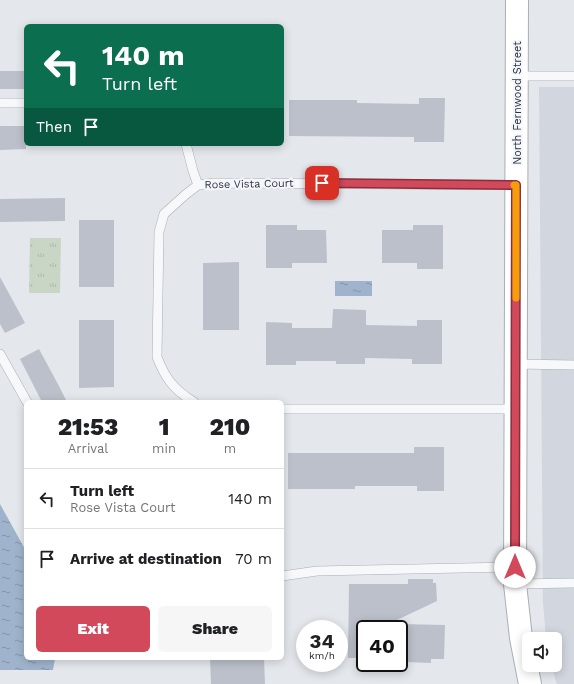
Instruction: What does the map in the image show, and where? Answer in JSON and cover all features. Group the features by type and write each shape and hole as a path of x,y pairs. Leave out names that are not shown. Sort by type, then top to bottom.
{"street":[{"name":"North Fernwood Street","path":"517,0 515,575 520,638 530,684"}],"lane":[{"path":"517,76 574,76"},
{"path":"0,103 24,103"},
{"name":"Rose Vista Court","path":"186,146 192,171 198,185"},
{"name":"Rose Vista Court","path":"190,400 180,394 164,375 157,356 159,232 164,214 198,185 215,183 516,185"},
{"path":"0,354 25,400"},
{"path":"515,364 574,365"},
{"path":"284,409 515,409"},
{"path":"284,576 317,572 515,575 574,583"}],"shaded area":[{"path":"539,87 574,87 574,684 557,684 554,672 562,672 562,632 545,632 543,602"}],"green space":[{"path":"30,238 61,238 60,293 29,293"}],"water":[{"path":"335,281 372,281 372,296 335,296"},
{"path":"0,504 24,547 24,660 55,660 53,670 0,670"}],"building":[{"path":"0,71 24,71 24,89 0,89"},
{"path":"419,98 445,98 444,142 414,142 414,137 289,136 289,100 357,100 357,103 419,104"},
{"path":"0,126 24,126 24,146 26,146 26,149 0,150"},
{"path":"65,198 65,221 0,222 0,199"},
{"path":"79,220 114,220 114,287 79,287"},
{"path":"266,225 297,225 297,230 326,230 327,263 292,263 292,268 266,268"},
{"path":"413,225 443,225 443,269 417,269 417,263 382,263 382,230 413,230"},
{"path":"239,262 239,330 203,330 203,263"},
{"path":"0,277 25,323 5,333 0,324"},
{"path":"333,309 366,310 366,325 417,326 417,320 442,320 442,364 412,364 412,359 365,358 365,364 336,364 336,361 296,361 296,365 266,365 266,322 292,323 292,328 332,328"},
{"path":"79,320 114,320 114,387 79,388"},
{"path":"39,349 66,400 41,400 20,359"},
{"path":"414,447 444,447 444,491 417,491 417,486 355,486 355,489 288,489 288,453 414,453"},
{"path":"408,579 433,579 433,583 436,583 437,601 397,620 356,620 356,658 348,658 349,584 408,584"},
{"path":"408,624 445,625 444,659 431,659 431,663 408,662"},
{"path":"210,660 264,660 265,684 211,684"}],"slow traffic":[{"path":"514,185 516,185 516,298"}],"route":[{"path":"322,183 516,185 515,567"}]}
